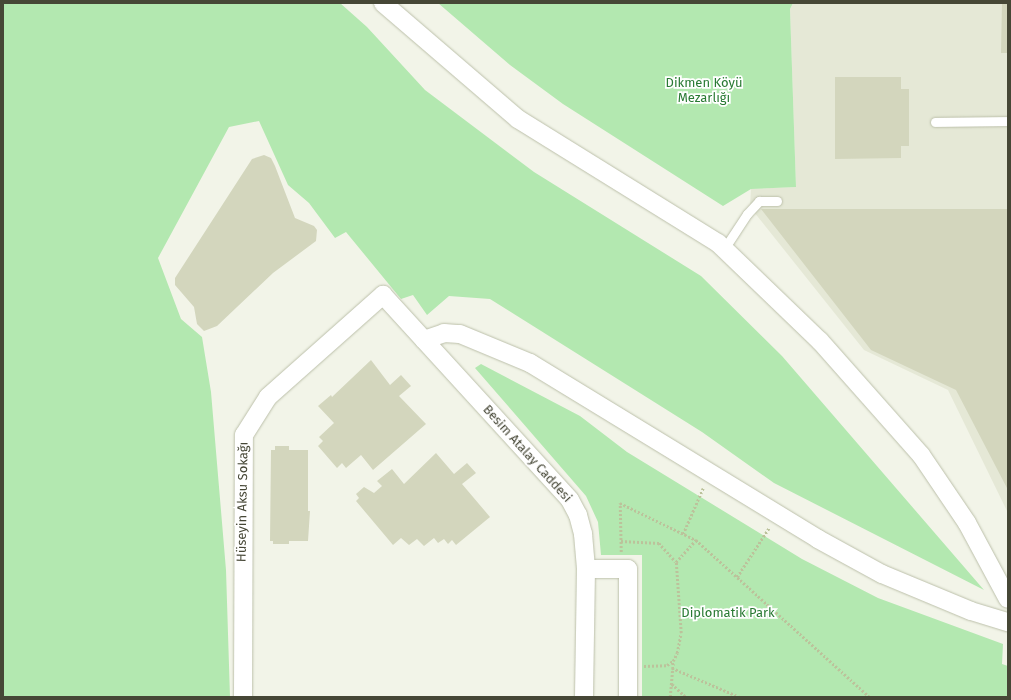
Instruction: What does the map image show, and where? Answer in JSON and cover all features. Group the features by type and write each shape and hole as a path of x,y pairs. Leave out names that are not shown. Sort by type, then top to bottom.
{"street":[{"path":"383,3 518,119 636,191 724,249 820,341 921,455 967,523 1008,598"},
{"name":"Besim Atalay Caddesi","path":"383,295 570,500 578,515 583,534 586,569 584,697"},
{"name":"Hüseyin Aksu Sokağı","path":"243,697 244,435 268,397 383,295"},
{"path":"424,340 444,333 460,334 530,363 779,514 882,574 971,610 1008,622"},
{"path":"586,569 628,569 628,697"}],"lane":[{"path":"935,122 1008,122"},
{"path":"724,249 747,214 759,201 777,201"}],"path":[{"path":"683,534 710,472"},
{"path":"621,569 620,504 696,540 870,697"},
{"path":"737,577 779,514"},
{"path":"676,562 696,540"},
{"path":"621,541 659,544 676,562 681,633 673,661 670,697"},
{"path":"628,666 667,665 673,661"},
{"path":"672,668 740,697"},
{"path":"671,683 686,697"}],"shaded area":[{"path":"793,3 1008,3 1008,513 948,390 864,350 750,207 751,189 796,187 790,9"}],"green space":[{"path":"3,3 340,3 367,27 425,90 534,172 701,276 782,356 984,590 774,483 702,432 490,299 449,296 427,315 413,295 401,299 346,232 335,238 309,203 288,185 259,121 229,127 158,258 181,319 202,337 211,392 226,570 230,697 3,697"},
{"name":"Dikmen Köyü Mezarlığı","path":"438,3 793,3 790,9 796,187 751,189 723,206 563,104 510,65"},
{"name":"Diplomatik Park","path":"481,364 580,416 627,452 802,559 878,598 1003,644 1002,664 1008,666 1008,697 642,697 642,555 601,555 598,522 586,496 475,368"}],"building":[{"path":"1002,3 1008,3 1008,53 1001,53"},
{"path":"835,77 901,77 901,89 909,89 909,146 901,146 901,158 835,159"},
{"path":"264,155 271,158 275,166 295,218 314,226 317,230 316,241 273,273 217,326 204,331 197,324 194,307 175,285 175,278 252,159"},
{"path":"761,209 1008,209 1008,490 956,390 871,350"},
{"path":"371,360 390,385 401,375 411,386 399,396 426,424 373,470 361,455 346,468 342,463 337,468 318,446 323,441 319,437 334,423 318,406 331,395 332,397"},
{"path":"275,446 289,446 289,450 308,450 308,511 310,511 308,541 289,541 289,544 273,544 273,541 270,541 271,450 275,450"},
{"path":"436,453 454,474 467,463 476,473 462,484 490,517 456,545 452,540 448,544 444,539 438,543 434,538 424,546 417,539 409,545 401,538 393,545 356,501 359,498 356,494 364,487 374,493 382,486 377,481 392,469 404,484"}]}
